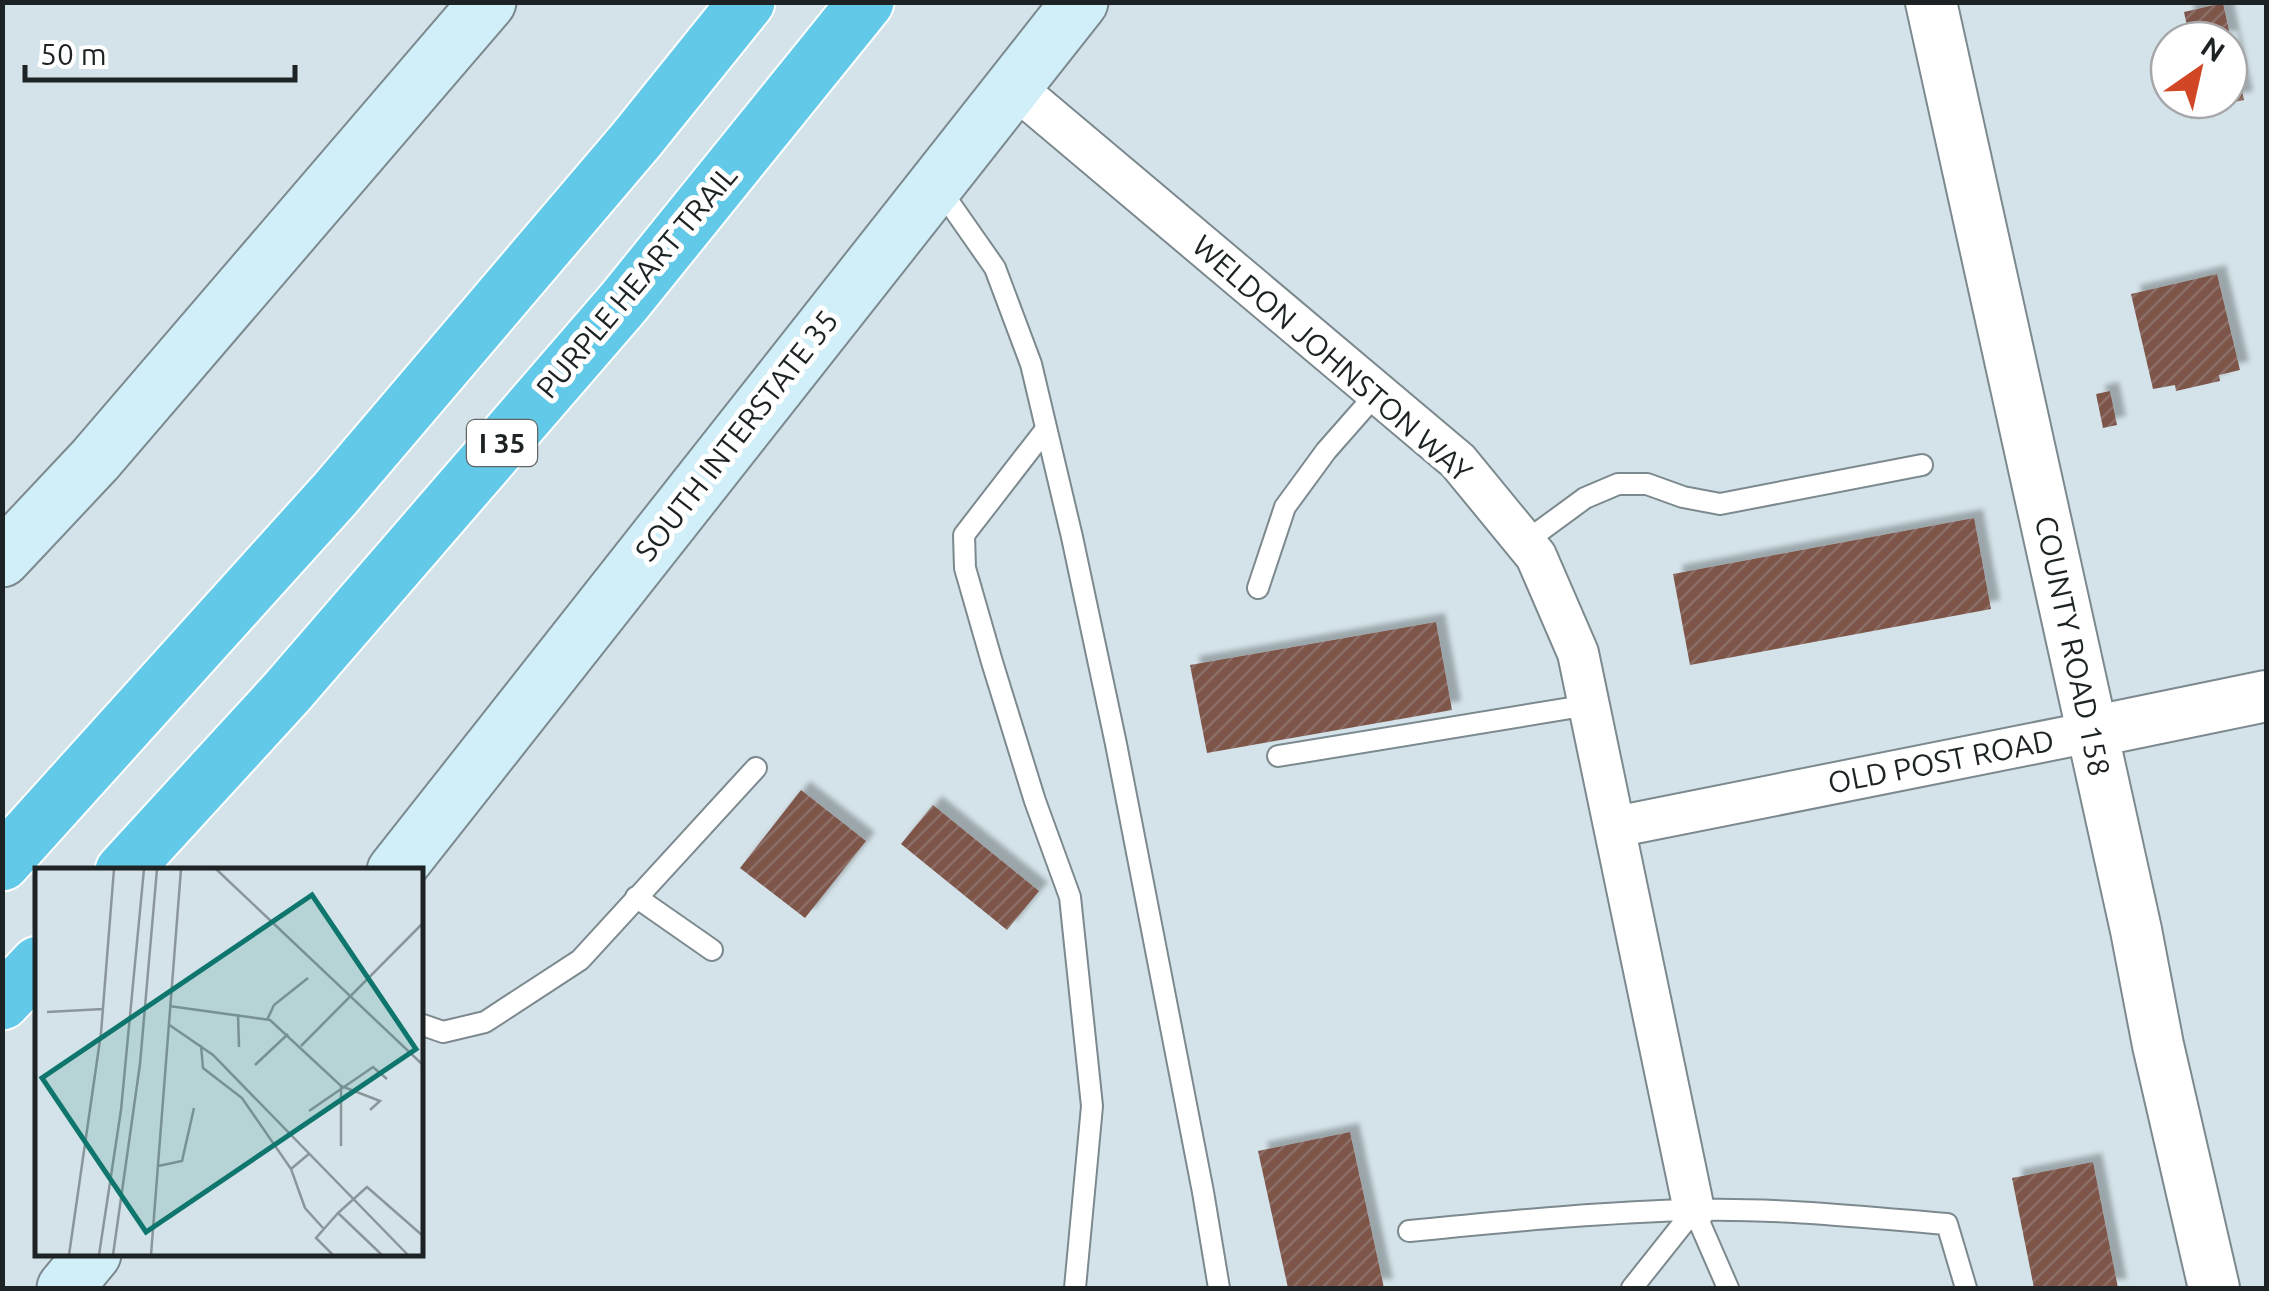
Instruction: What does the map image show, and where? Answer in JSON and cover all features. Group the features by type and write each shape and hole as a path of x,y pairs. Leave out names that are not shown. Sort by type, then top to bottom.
{"highway":[{"path":"2,863 335,494 636,140 747,2"},
{"name":"PURPLE HEART TRAIL","path":"126,868 288,692 624,302 866,2"},
{"path":"2,1002 35,967"}],"main road":[{"path":"2,559 95,460 488,2"},
{"name":"SOUTH INTERSTATE 35","path":"396,868 1080,2"},
{"path":"66,1288 91,1256"}],"street":[{"name":"COUNTY ROAD 158","path":"1931,2 2214,1288"},
{"name":"WELDON JOHNSTON WAY","path":"1013,86 1458,461 1536,556 1578,653 1694,1210"},
{"name":"OLD POST ROAD","path":"1615,827 2266,696"}],"lane":[{"path":"936,183 995,268 1031,364 1120,763 1204,1192 1219,1288"},
{"path":"1258,588 1286,507 1326,451 1377,393"},
{"path":"1046,429 964,535 966,568 992,662 1035,801 1070,896 1092,1106 1075,1288"},
{"path":"1525,542 1585,498 1618,484 1646,484 1720,504 1922,464"},
{"path":"1278,756 1589,705"},
{"path":"422,1025 443,1032 485,1022 580,960 756,768"},
{"path":"636,897 712,950"},
{"path":"1632,1288 1694,1210"},
{"path":"1694,1210 1728,1288"},
{"path":"1409,1231 1694,1210 1793,1212 1947,1224 1966,1288"}],"building":[{"path":"2223,3 2227,20 2186,20 2184,12"},
{"path":"2217,274 2240,370 2219,375 2220,381 2176,391 2175,385 2153,389 2131,294"},
{"path":"2110,391 2117,425 2103,428 2096,394"},
{"path":"1974,518 1991,609 1690,665 1673,574"},
{"path":"1436,622 1452,710 1207,753 1190,665"},
{"path":"801,790 866,841 805,918 740,868"},
{"path":"933,805 1039,891 1007,930 901,844"},
{"path":"1350,1132 1384,1288 1288,1288 1258,1151"},
{"path":"2093,1162 2118,1288 2034,1288 2012,1178"}]}
